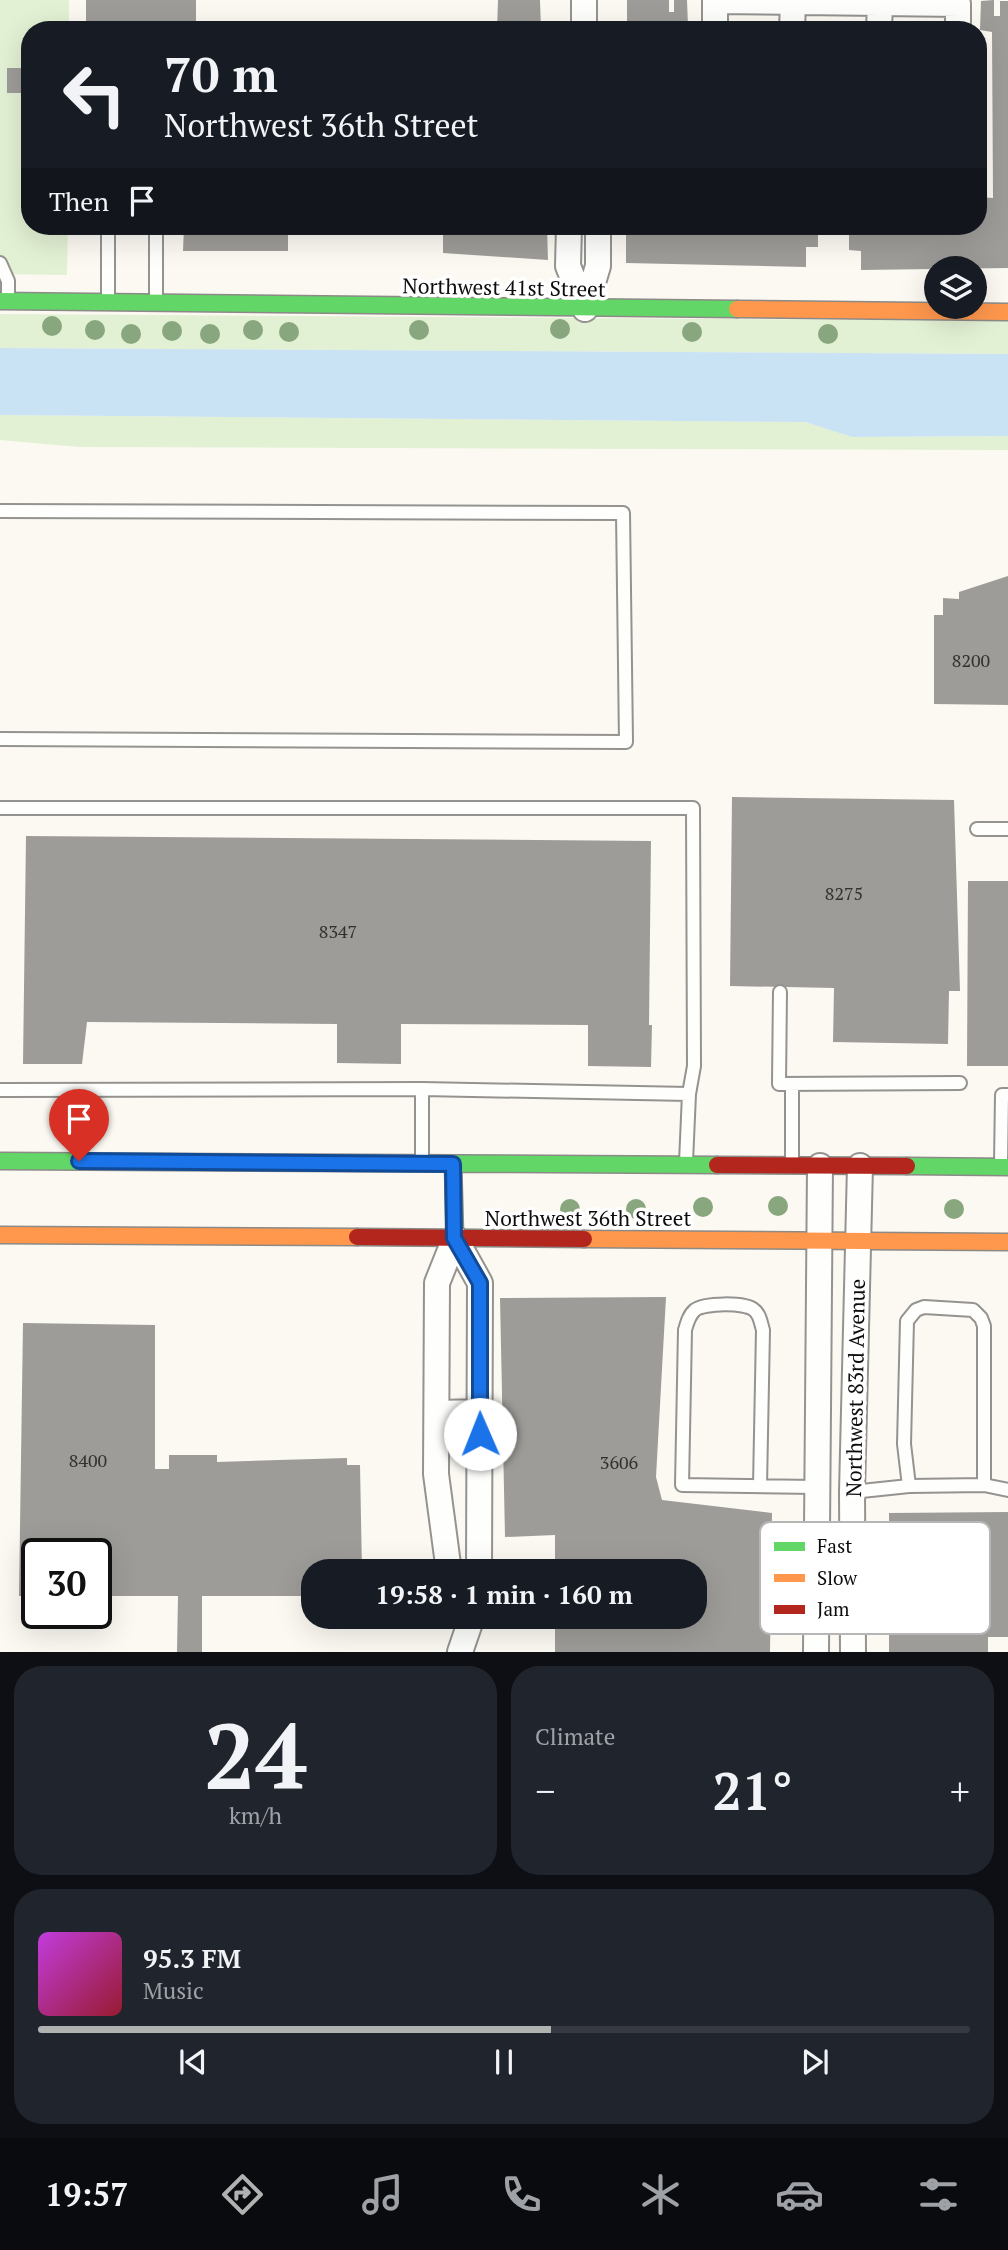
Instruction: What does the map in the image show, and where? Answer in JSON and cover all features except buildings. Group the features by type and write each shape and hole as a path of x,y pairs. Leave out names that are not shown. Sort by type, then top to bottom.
{"main road":[{"name":"Northwest 41st Street","path":"4,301 1008,312"},
{"path":"0,1161 1005,1167"},
{"path":"453,1164 454,1238"},
{"name":"Northwest 36th Street","path":"0,1235 1008,1242"}],"street":[{"path":"584,0 584,21"},
{"path":"715,21 715,1 958,4 958,21"},
{"path":"792,21 793,2"},
{"path":"879,21 880,3"},
{"path":"569,235 568,266 585,309"},
{"path":"585,309 598,266 598,235"},
{"name":"Northwest 83rd Avenue","path":"817,1522 820,1166"},
{"name":"Northwest 83rd Avenue","path":"852,1522 860,1166"},
{"path":"454,1238 480,1283 479,1559"},
{"path":"447,1559 436,1475 437,1283 454,1238"},
{"path":"437,1413 480,1412"},
{"path":"454,1629 459,1651"},
{"path":"459,1651 467,1629"}],"lane":[{"path":"108,235 108,303"},
{"path":"156,235 156,303"},
{"path":"0,263 8,281 4,301"},
{"path":"0,511 623,513 626,742 0,739"},
{"path":"0,808 693,808 694,1066 689,1094 686,1166"},
{"path":"978,829 1008,829"},
{"path":"780,992 779,1084 960,1083"},
{"path":"792,1084 792,1166"},
{"path":"0,1090 422,1089 689,1094"},
{"path":"422,1089 422,1164"},
{"path":"1005,1167 1002,1095 1008,1095"},
{"path":"760,1486 760,1321 754,1310 747,1306 702,1307 690,1316 685,1330 682,1485 817,1487"},
{"path":"909,1486 904,1444 905,1331 910,1315 924,1307 968,1308 977,1312 984,1326 984,1485"},
{"path":"852,1492 909,1486 984,1485 1008,1490"}],"green space":[{"path":"0,0 69,0 69,21 21,21 21,235 68,235 67,275 0,274"},
{"path":"0,314 1008,321 1008,354 0,348"},
{"path":"0,415 805,422 852,437 1008,436 1008,450 80,447 0,440"}],"water":[{"path":"0,348 1008,354 1008,436 852,437 805,422 0,415"}],"traffic: fast":[{"path":"0,301 737,309"},
{"path":"0,1161 717,1165"},
{"path":"453,1164 455,1238"},
{"path":"907,1166 1008,1167"}],"traffic: slow":[{"path":"737,309 1008,312"},
{"path":"0,1235 357,1237"},
{"path":"584,1239 1008,1242"}],"traffic: jam":[{"path":"717,1165 907,1166"},
{"path":"357,1237 584,1239"}],"route":[{"path":"79,1161 453,1164 454,1238 480,1283 480,1434"}]}
